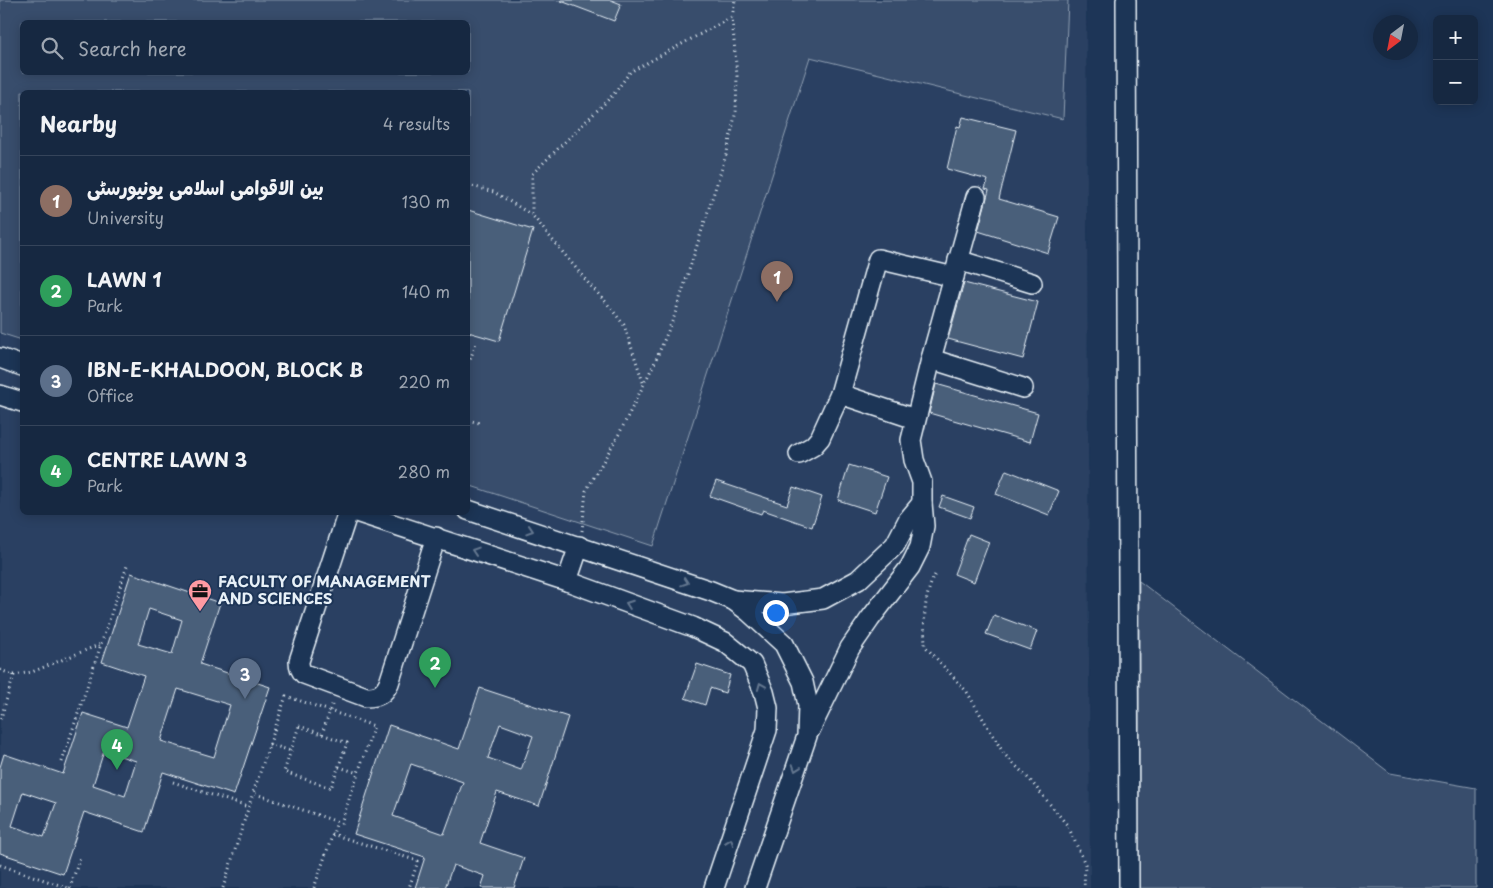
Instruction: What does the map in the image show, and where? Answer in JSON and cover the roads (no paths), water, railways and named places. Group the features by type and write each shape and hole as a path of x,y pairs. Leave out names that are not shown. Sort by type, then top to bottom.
{"street":[{"path":"1126,0 1129,888"},
{"path":"755,888 807,736 850,648 910,567 920,547 924,526 922,482 914,460 910,440 976,197"},
{"path":"799,454 813,446 820,438 840,394 878,259 956,268 1032,283"},
{"path":"0,358 20,365"},
{"path":"931,359 1023,388"},
{"path":"840,394 915,418"},
{"path":"0,395 20,401"},
{"path":"733,600 782,604 823,599 858,580 894,545 908,520 922,503"},
{"path":"470,511 579,546 733,600 784,644 803,682 808,705 807,736"},
{"path":"347,515 299,660 300,670 304,674 366,697 375,697 386,690 436,537"},
{"path":"366,515 567,581 693,627 724,642 752,664 764,692 768,708 767,730 714,888"},
{"path":"567,581 579,546"}],"place":[{"name":"بین الاقوامی اسلامی یونیورسٹی","path":"777,302"},
{"name":"FACULTY OF MANAGEMENT AND SCIENCES","path":"200,612"},
{"name":"LAWN 1","path":"435,688"},
{"name":"IBN-E-KHALDOON, BLOCK B","path":"245,699"},
{"name":"CENTRE LAWN 3","path":"117,770"}]}
